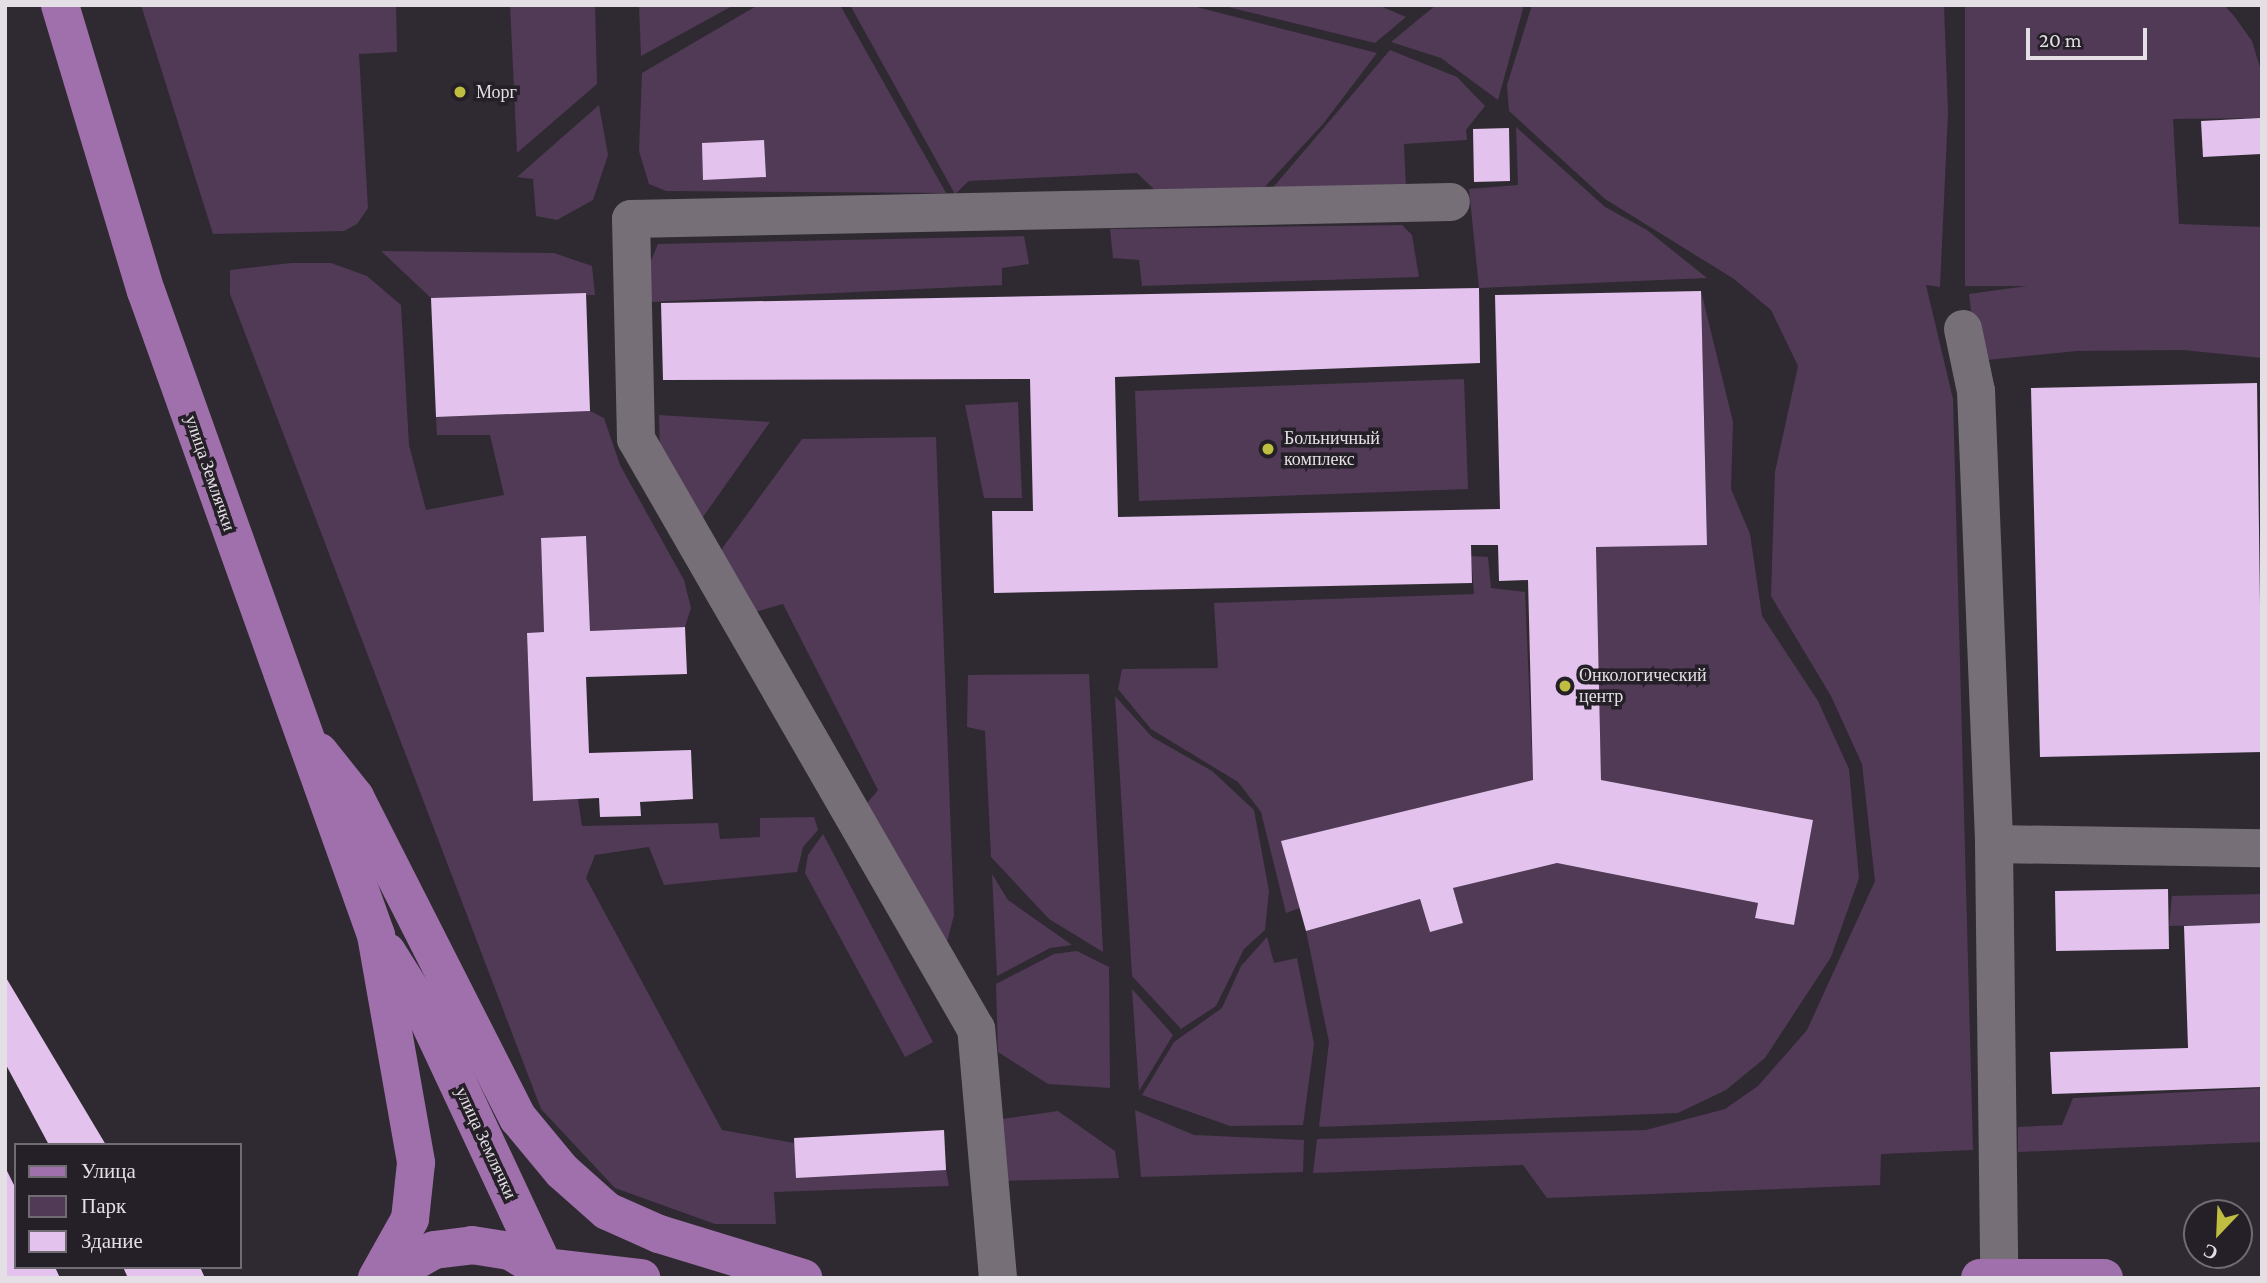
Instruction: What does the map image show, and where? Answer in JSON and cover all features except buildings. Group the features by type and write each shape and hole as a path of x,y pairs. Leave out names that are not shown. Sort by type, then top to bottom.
{"main road":[{"name":"улица Землячки","path":"60,5 146,292 298,725 376,935 416,1163 410,1219 377,1278"},
{"path":"298,725 355,797 482,1055 517,1118 562,1171 607,1211 659,1234 803,1278"},
{"name":"улица Землячки","path":"376,935 424,1011 549,1272"},
{"path":"385,1278 434,1250 472,1245 510,1251 549,1272 641,1278"},
{"path":"1990,1277 2104,1278"}],"lane":[{"path":"998,1278 976,1029 636,439 631,219 1451,202"},
{"path":"1963,328 1976,391 1994,844 1990,1277"},
{"path":"1994,844 2262,848"}],"green space":[{"path":"141,5 396,5 397,52 359,54 368,208 357,224 344,231 213,234"},
{"path":"510,5 595,5 597,84 517,153"},
{"path":"639,5 734,5 641,56"},
{"path":"758,5 840,5 946,193 666,191 649,184 639,151 642,73"},
{"path":"850,5 1189,5 1377,53 1323,124 1259,193 1160,195 1137,173 969,181 955,194"},
{"path":"1220,5 1378,5 1406,17 1375,43"},
{"path":"1436,5 1524,5 1498,100 1441,58 1391,42"},
{"path":"1532,5 1944,5 1948,113 1940,287 1926,285 1953,399 1973,1150 1881,1154 1880,1185 1547,1198 1523,1165 1313,1173 1317,1139 1646,1130 1725,1109 1758,1086 1807,1030 1875,881 1862,764 1831,696 1771,596 1775,472 1798,366 1771,310 1734,279 1605,199 1509,111 1507,85"},
{"path":"1965,5 2224,5 2234,16 2252,41 2262,74 2262,118 2173,119 2179,224 2262,227 2262,358 2183,350 2077,351 1977,361 1969,294 2027,286 1965,286"},
{"path":"1390,50 1457,77 1485,106 1466,130 1467,140 1404,144 1406,188 1270,191"},
{"path":"599,105 608,155 593,200 557,220 536,216 533,179 517,177"},
{"path":"1516,127 1605,207 1647,230 1707,278 1479,288 1469,189 1518,185"},
{"path":"1402,225 1412,235 1419,277 1142,286 1139,260 1113,258 1110,229"},
{"path":"1024,236 1029,264 1002,268 1002,285 650,302 645,275 658,244"},
{"path":"381,251 554,253 592,266 595,295 431,298"},
{"path":"291,263 331,263 367,276 401,305 409,445 426,510 504,495 490,435 437,435 436,417 590,411 604,418 620,465 684,580 691,608 685,627 590,631 586,537 541,538 544,632 527,633 533,800 578,799 582,826 718,823 720,839 760,837 760,818 814,817 818,830 803,847 797,872 664,885 649,847 595,855 586,878 722,1130 946,1170 949,1186 774,1192 776,1224 715,1224 615,1188 541,1109 230,294 230,270"},
{"path":"1701,291 1733,422 1731,489 1750,534 1762,616 1818,701 1849,769 1859,878 1831,957 1765,1058 1726,1090 1678,1113 1319,1127 1329,1042 1306,931 1420,899 1430,932 1463,923 1453,888 1557,863 1758,903 1755,918 1794,925 1813,820 1601,780 1596,547 1707,544"},
{"path":"1464,379 1468,489 1139,501 1135,391"},
{"path":"1018,402 1022,498 984,498 965,405"},
{"path":"659,415 770,422 698,524 660,455"},
{"path":"936,437 954,915 947,942 853,820 878,790 783,604 755,612 721,550 802,439"},
{"path":"1471,556 1488,557 1491,588 1525,592 1533,780 1282,841 1300,908 1286,913 1261,812 1238,782 1151,729 1118,689 1122,669 1218,668 1214,603 1474,594"},
{"path":"1089,674 1103,952 1049,919 991,857 985,731 967,727 968,675"},
{"path":"1115,696 1152,737 1212,771 1254,810 1269,891 1265,930 1244,949 1216,1006 1181,1029 1132,976"},
{"path":"823,834 933,1042 905,1057 805,873 808,855"},
{"path":"992,874 1008,900 1072,945 1050,948 997,976"},
{"path":"2262,894 2262,923 2169,926 2172,896"},
{"path":"1267,937 1274,963 1297,958 1314,1044 1303,1125 1230,1126 1142,1095 1174,1042 1222,1008 1241,966"},
{"path":"1077,951 1109,967 1110,1088 1048,1084 998,1052 996,984 1054,954"},
{"path":"1132,989 1173,1035 1139,1091"},
{"path":"2262,1088 2262,1142 2018,1152 2018,1127 2062,1125 2073,1098"},
{"path":"1135,1110 1194,1135 1304,1140 1303,1172 1141,1177"},
{"path":"1058,1111 1115,1151 1119,1178 997,1181 1002,1119"}],"place":[{"name":"Морг","path":"460,92"},
{"name":"Больничный комплекс","path":"1268,449"},
{"name":"Онкологический центр","path":"1565,686"}]}
